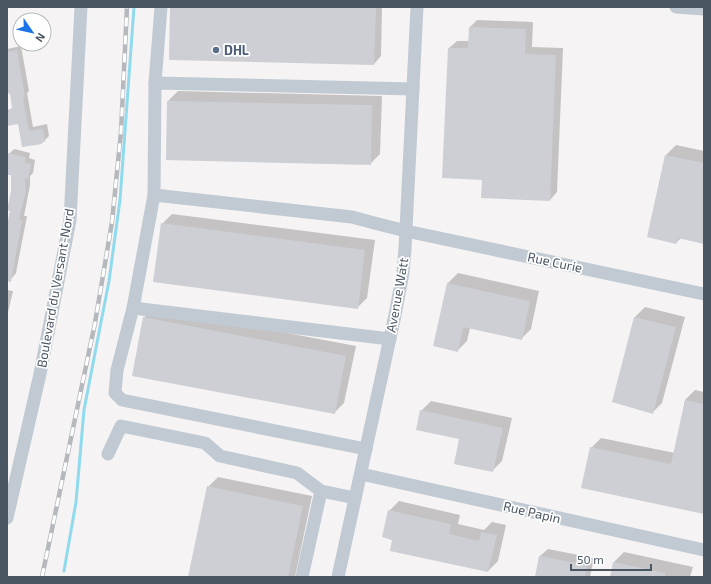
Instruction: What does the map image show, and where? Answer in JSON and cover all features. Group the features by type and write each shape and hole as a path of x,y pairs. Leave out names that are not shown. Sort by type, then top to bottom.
{"street":[{"name":"Boulevard du Versant-Nord","path":"7,518 40,374 70,220 81,7"},
{"path":"161,7 155,83 154,195 133,308 117,370 114,393 122,400 366,449"},
{"name":"Avenue Watt","path":"338,577 403,273 417,7"},
{"path":"676,7 704,9"},
{"path":"155,83 413,89"},
{"name":"Rue Curie","path":"154,195 352,217 406,231 704,294"},
{"path":"133,308 390,339"},
{"path":"108,454 121,426 205,443 220,456 297,473 321,491 355,498"},
{"name":"Rue Papin","path":"361,474 704,550"},
{"path":"302,577 321,491"}],"building":[{"path":"170,7 376,7 374,65 169,60"},
{"path":"469,27 526,29 525,54 556,55 550,201 481,198 482,180 442,178 448,48 468,48"},
{"path":"7,52 17,52 29,131 43,129 45,142 42,142 42,144 22,147 18,124 7,126 7,114 12,107 10,93 8,94 7,88"},
{"path":"167,101 372,105 371,165 166,160"},
{"path":"7,153 26,157 25,163 31,164 28,179 25,179 26,191 19,220 22,221 11,282 7,281 7,226 10,211 7,210 11,191 11,175 7,175"},
{"path":"665,155 704,163 704,244 678,238 676,244 647,237"},
{"path":"161,223 365,250 358,309 153,282"},
{"path":"447,283 530,301 522,340 463,327 458,352 433,346"},
{"path":"143,317 346,356 335,414 132,376"},
{"path":"634,317 676,327 653,414 612,402"},
{"path":"685,400 704,404 704,514 581,488 590,447 671,464"},
{"path":"420,410 503,428 493,472 454,464 459,439 416,430"},
{"path":"207,486 303,506 288,577 188,577"},
{"path":"388,510 451,524 449,534 479,541 481,532 497,535 488,572 390,551 392,540 382,537"},
{"path":"539,556 587,565 585,577 535,577"},
{"path":"613,562 665,573 665,577 610,577"}],"waterway":[{"path":"64,571 76,502 84,410 109,281 120,200 134,7"}],"railway":[{"path":"42,577 95,323 112,222 121,132 127,7"}],"place":[{"name":"DHL","path":"216,50"}]}
